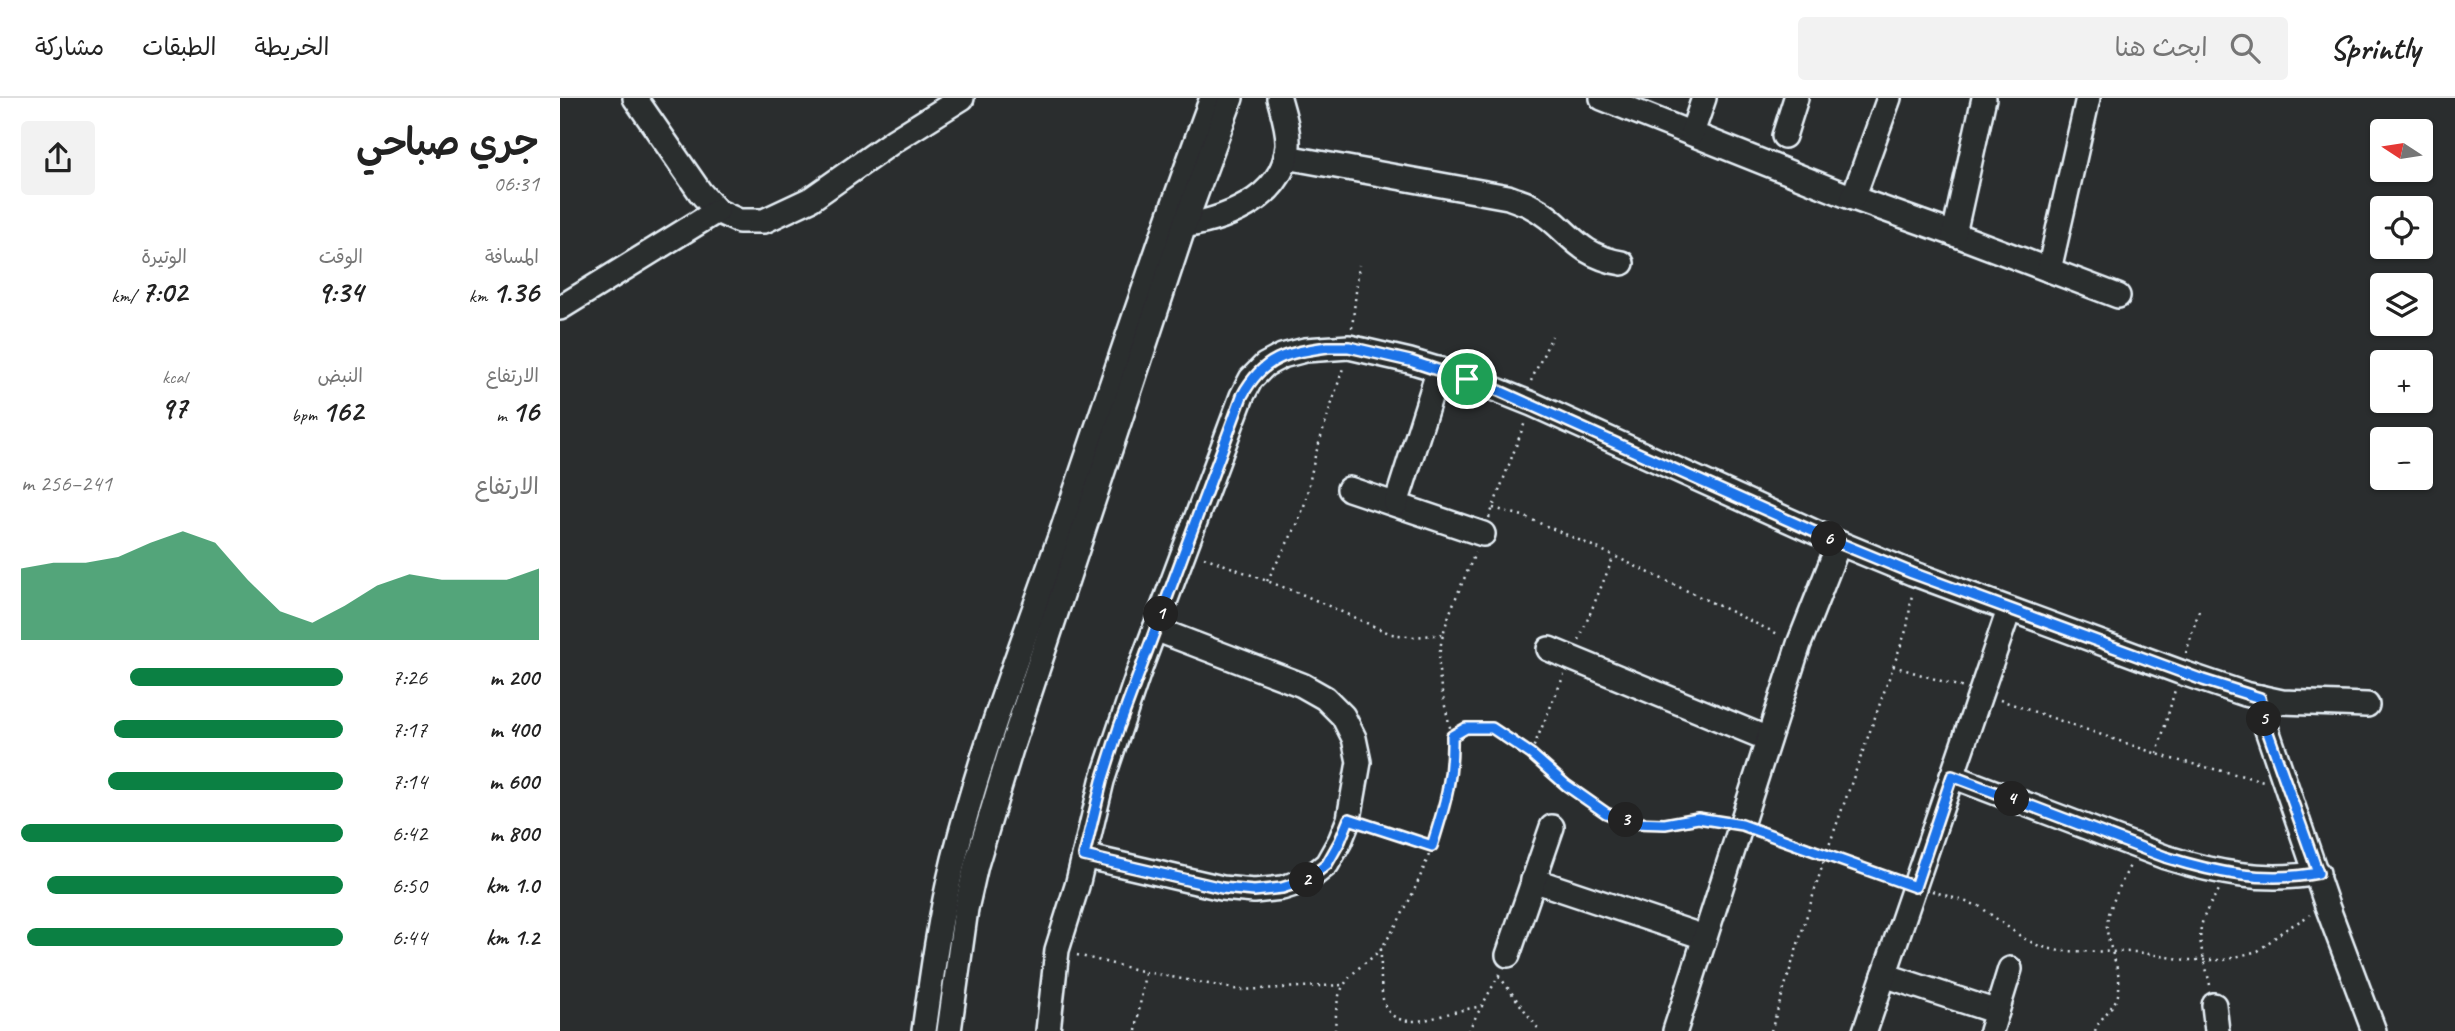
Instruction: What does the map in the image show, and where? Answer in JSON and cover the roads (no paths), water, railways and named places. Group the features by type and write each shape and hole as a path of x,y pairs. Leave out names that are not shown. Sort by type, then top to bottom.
{"street":[{"path":"635,98 700,192 717,211 739,221 764,221 811,199 895,139 962,98"},
{"path":"949,1031 966,909 976,865 1093,496 1212,98"},
{"path":"924,1031 944,902 967,816 1017,658 1173,227 1231,98"},
{"path":"1173,227 1244,208 1264,194 1278,174 1288,145 1279,98"},
{"path":"1602,98 1853,198 2118,296"},
{"path":"1692,134 1704,98"},
{"path":"1784,136 1796,98"},
{"path":"1853,198 1889,98"},
{"path":"1954,234 1984,98"},
{"path":"2049,270 2088,98"},
{"path":"1286,157 1508,197 1529,205 1590,254 1622,263"},
{"path":"560,308 717,211"},
{"path":"1048,1031 1057,950 1077,886 1102,781 1119,727 1242,396 1251,379 1265,365 1282,356 1305,350 1349,347 1439,369 1527,402 1839,543 1912,573 2224,688 2260,698 2304,704 2367,705"},
{"path":"1396,504 1439,369"},
{"path":"1349,489 1483,534"},
{"path":"1675,1031 1799,644 1839,543"},
{"path":"1865,1031 2008,610"},
{"path":"1084,856 1222,888 1254,891 1282,888 1307,880 1327,864 1349,819 1359,762 1354,738 1343,716 1325,698 1302,685 1155,629"},
{"path":"1549,649 1768,739"},
{"path":"2260,698 2266,727 2374,1031"},
{"path":"1952,776 2199,867 2263,878 2318,873"},
{"path":"1508,955 1552,827"},
{"path":"1533,880 1704,937"},
{"path":"1884,975 1994,1022 2010,969"},
{"path":"2214,1006 2217,1031"}]}
